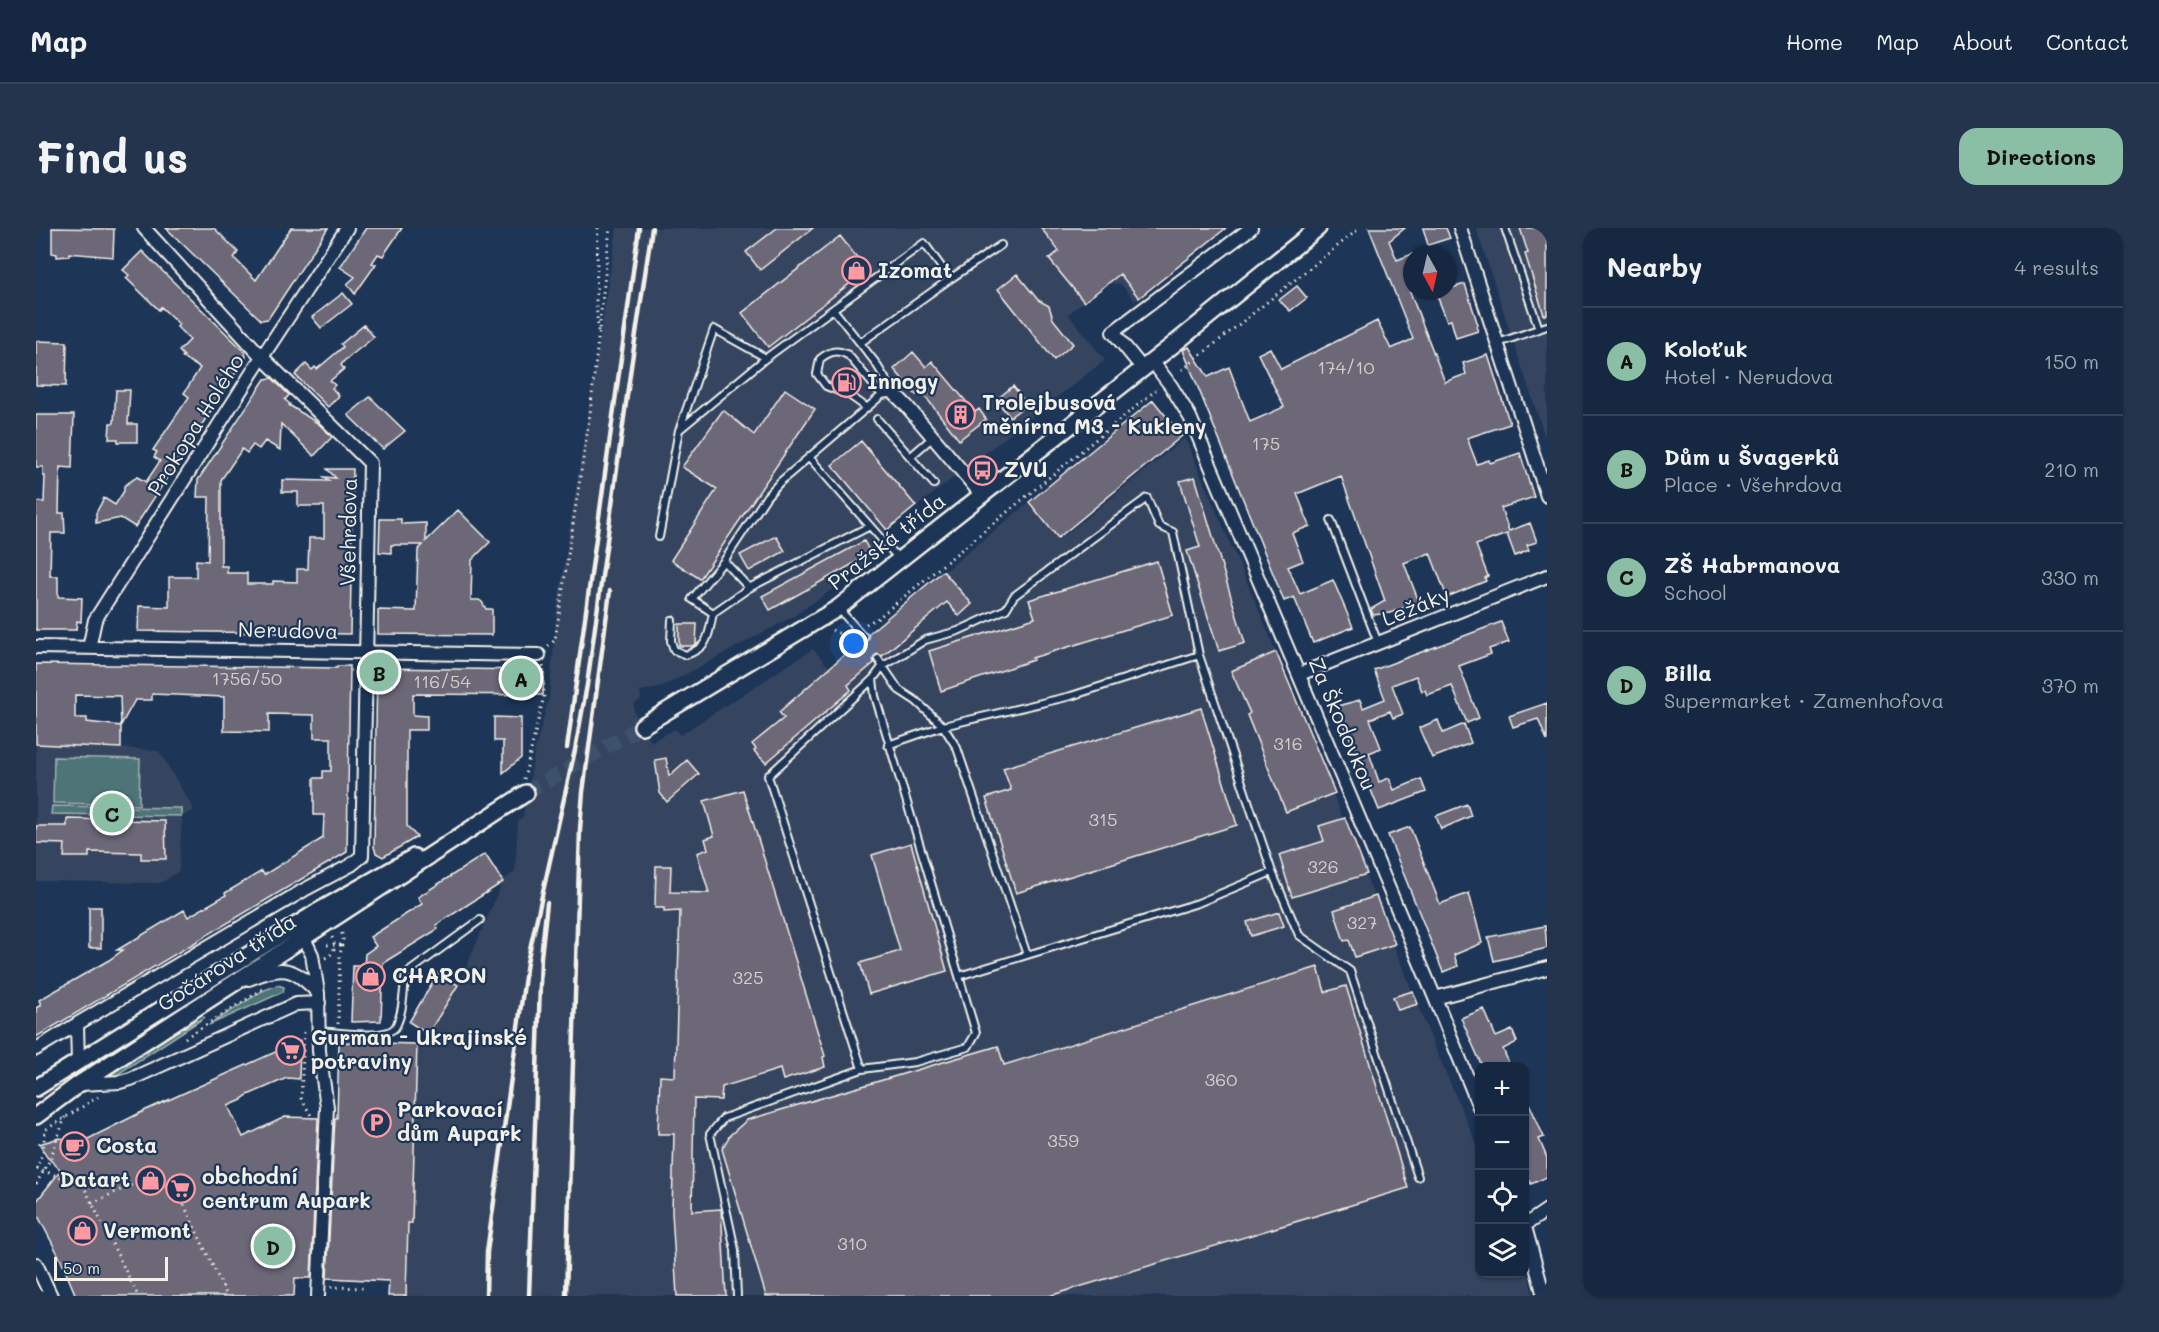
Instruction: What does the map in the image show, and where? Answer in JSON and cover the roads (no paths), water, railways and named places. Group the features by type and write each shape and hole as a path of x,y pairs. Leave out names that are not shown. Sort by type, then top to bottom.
{"street":[{"name":"Všehrdova","path":"144,228 262,357 370,463 363,856"},
{"name":"Prokopa Holého","path":"88,648 95,620 347,228"},
{"path":"1148,365 1113,332 1251,228"},
{"name":"Pražská třída","path":"642,726 838,608 1148,365 1318,228"},
{"path":"1460,228 1547,496"},
{"name":"Za Škodovkou","path":"1148,365 1190,417 1300,674 1475,1099"},
{"path":"888,394 933,437 982,495"},
{"name":"Ležáky","path":"1300,674 1547,576"},
{"name":"Nerudova","path":"36,647 539,655"},
{"name":"Gočárova třída","path":"36,1116 79,1084 426,860 442,846 525,789"},
{"name":"Gočárova třída","path":"36,1088 275,937 407,861 442,846"},
{"name":"Gočárova třída","path":"36,1049 363,856"},
{"path":"275,937 304,938 312,955 319,998 320,1062 327,1117 319,1291"},
{"path":"1435,998 1547,968"},
{"path":"230,987 269,971 283,969 293,971 304,978 319,998"},
{"path":"79,1084 120,1082 131,1079 296,1004 319,998"},
{"path":"77,1024 78,1063"},
{"path":"1529,1221 1547,1210"},
{"path":"1529,1239 1544,1296"},
{"path":"36,1264 51,1296"}],"lane":[{"path":"1505,228 1539,329"},
{"path":"679,430 766,358 924,243 950,279"},
{"path":"860,344 950,279 1002,245"},
{"path":"832,309 875,362 888,394"},
{"path":"1498,343 1547,326"},
{"path":"659,537 679,430 714,329 766,358"},
{"path":"866,407 822,383 817,374 820,359 831,351 848,355 888,394"},
{"path":"713,613 692,599 723,561 767,496 866,407 888,394"},
{"path":"877,419 933,484"},
{"path":"910,457 933,437"},
{"path":"809,457 900,560"},
{"path":"862,1069 768,776 873,679 882,667 925,640 958,631 1006,609 1014,596 1147,498 1158,526 1173,532 1199,655 1272,872 1299,935 1350,971 1418,1177"},
{"path":"1331,520 1378,643"},
{"path":"672,620 671,641 674,650 686,655 699,650 706,643 713,613 749,588 870,526"},
{"path":"723,561 749,588"},
{"path":"838,608 864,637"},
{"path":"888,745 943,726 1071,696 1199,655"},
{"path":"878,659 898,690 916,701 943,726 957,748 1027,955"},
{"path":"736,1296 735,1250 710,1134 724,1118 862,1069 915,1062 969,1047 976,1033 888,745 875,696 873,679"},
{"path":"959,976 1198,903 1272,872"},
{"path":"319,1031 389,1033 393,1030 400,1014 406,974 480,920"}],"tunnel":[{"path":"526,793 642,726"}],"railway":[{"path":"567,748 639,228"},
{"path":"486,1296 487,1252 527,962 575,750 587,685 652,228"},
{"path":"566,1296 580,829 610,591"},
{"path":"529,1296 541,957 547,903"}],"place":[{"name":"Izomat","path":"857,271"},
{"name":"Innogy","path":"846,382"},
{"name":"Trolejbusová měnírna M3 - Kukleny","path":"961,415"},
{"name":"ZVU","path":"983,470"},
{"name":"Dům u Švagerků","path":"379,672"},
{"name":"Koloťuk","path":"521,678"},
{"name":"ZŠ Habrmanova","path":"112,813"},
{"name":"CHARON","path":"371,976"},
{"name":"Gurman - Ukrajinské potraviny","path":"290,1050"},
{"name":"Parkovací dům Aupark","path":"376,1122"},
{"name":"Costa","path":"75,1146"},
{"name":"Datart","path":"151,1180"},
{"name":"obchodní centrum Aupark","path":"181,1189"},
{"name":"Vermont","path":"82,1231"},
{"name":"Billa","path":"273,1246"}]}
